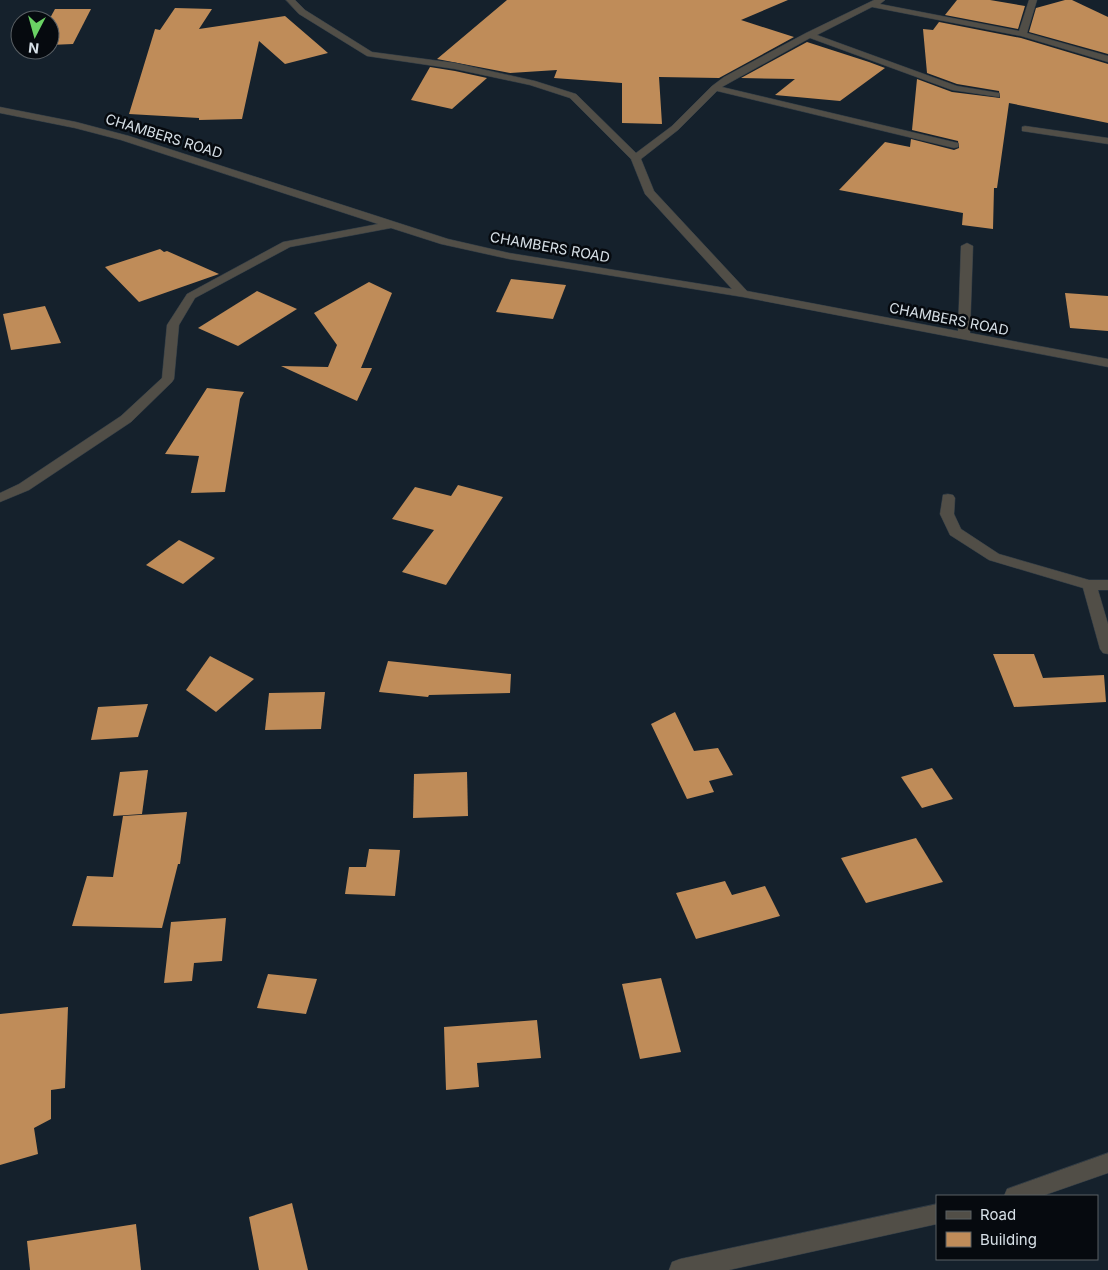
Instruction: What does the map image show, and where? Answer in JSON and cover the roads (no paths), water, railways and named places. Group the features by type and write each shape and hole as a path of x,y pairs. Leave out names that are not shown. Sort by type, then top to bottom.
{"street":[{"path":"290,0 302,12 370,54 456,66 532,83 573,96 636,158 649,192 743,294"},
{"path":"1022,34 1033,0"},
{"path":"636,158 675,128 715,88 727,79 809,34 877,2 1022,34 1108,59"},
{"path":"809,34 955,88 996,95"},
{"path":"715,88 954,144"},
{"name":"CHAMBERS ROAD","path":"0,110 76,125 126,138 444,242 509,256 743,294 1108,363"},
{"path":"1025,129 1108,141"},
{"path":"0,498 24,486 126,420 168,379 173,325 191,296 287,244 392,225"},
{"path":"964,337 965,261 967,246"},
{"path":"948,498 948,514 955,532 994,556 1089,585 1108,585"},
{"path":"1089,585 1108,649"},
{"path":"1017,1195 1108,1163"},
{"path":"680,1270 936,1214"}]}
